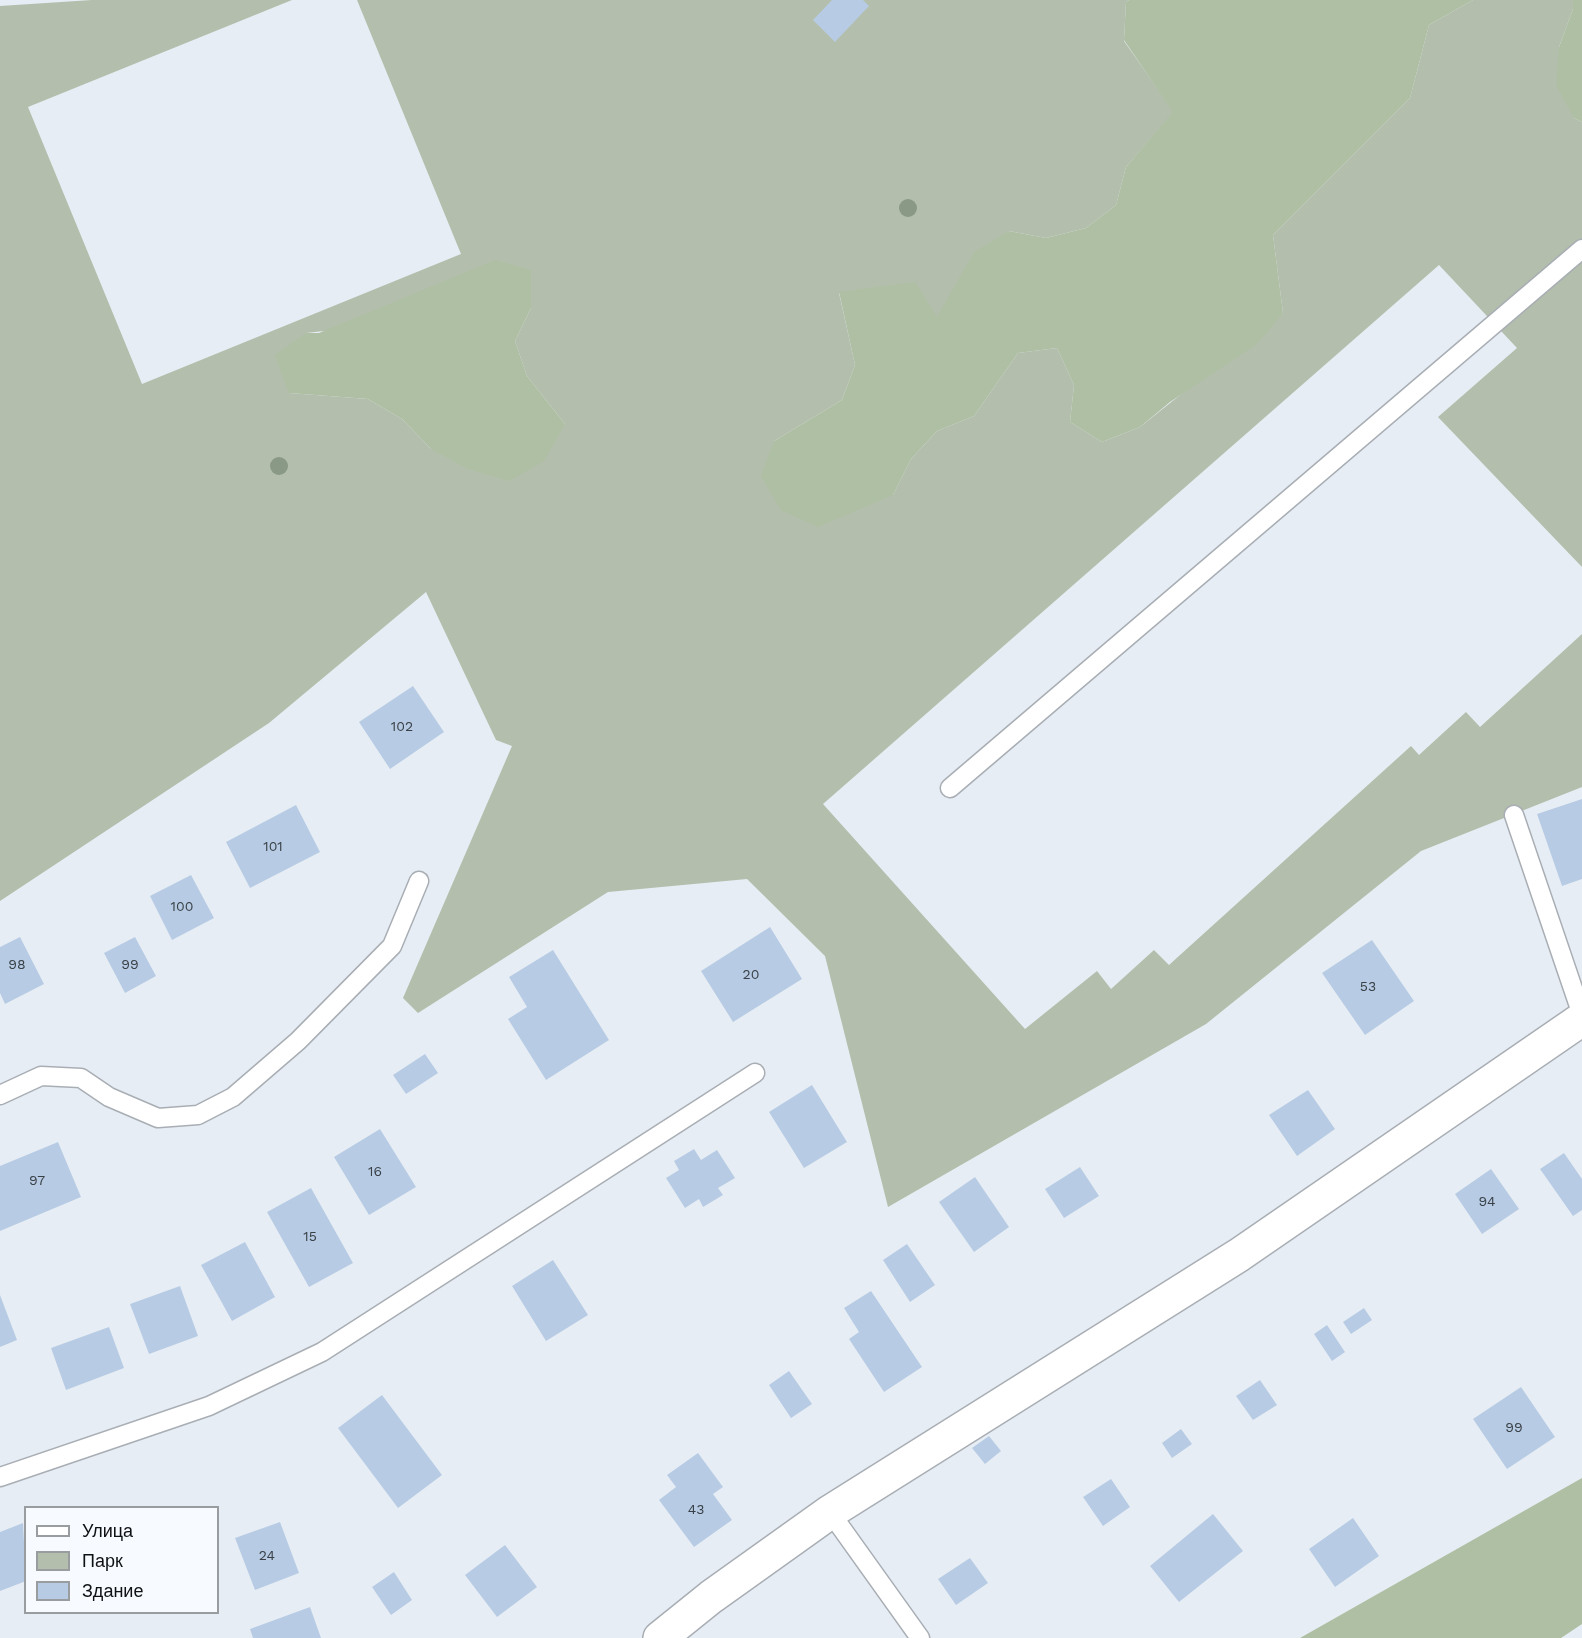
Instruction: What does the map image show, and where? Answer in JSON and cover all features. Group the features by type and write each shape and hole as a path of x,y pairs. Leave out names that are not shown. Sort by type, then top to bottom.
{"street":[{"path":"660,1638 711,1597 830,1512 1239,1255 1582,1017"}],"lane":[{"path":"950,788 1582,249"},
{"path":"1514,815 1582,1017"},
{"path":"0,1095 41,1076 81,1078 109,1097 158,1118 198,1115 207,1111 233,1097 298,1041 392,946 419,881"},
{"path":"0,1478 209,1406 322,1352 755,1073"},
{"path":"830,1512 920,1638"}],"green space":[{"path":"92,0 292,0 28,107 142,384 461,254 357,0 1129,0 1126,2 1124,41 1174,112 1126,167 1116,205 1086,228 1046,238 1009,231 937,318 839,293 855,365 842,400 774,441 893,495 911,459 937,431 974,416 1018,353 1057,348 1074,385 1070,422 1102,442 1140,427 1283,313 1273,235 1410,98 1429,25 1473,0 1573,0 1573,9 1559,47 1574,118 1582,122 1582,567 1438,417 1517,348 1439,265 823,804 1025,1029 1097,971 1111,989 1154,950 1169,965 1411,746 1419,755 1466,712 1480,727 1582,634 1582,787 1421,851 1206,1024 888,1207 825,956 747,879 608,892 418,1013 403,998 512,746 496,740 426,592 269,723 0,901 0,6","holes":["531,308 515,341 527,376 565,424 431,449 402,419 368,399 289,393 306,333"]},
{"path":"1129,0 1473,0 1429,25 1410,98 1273,235 1283,313 1257,344 1170,402 1140,427 1102,442 1070,422 1074,385 1057,348 1018,353 974,416 937,431 911,459 893,495 818,527 781,510 761,476 774,441 842,400 855,365 839,292 915,282 937,317 974,252 1009,231 1046,238 1086,228 1116,205 1126,167 1173,112 1124,40 1126,2"},
{"path":"1573,0 1582,0 1582,122 1574,118 1556,85 1559,47 1573,9"},
{"path":"495,260 531,270 531,308 515,341 527,376 565,424 544,461 509,481 468,469 431,449 402,419 368,399 289,393 275,355 306,333 319,333"},
{"path":"1582,1478 1582,1624 1561,1638 1300,1638"}],"building":[{"path":"832,0 863,0 869,6 835,42 813,20"},
{"path":"413,686 444,732 390,769 359,722"},
{"path":"1582,799 1582,879 1562,886 1537,814"},
{"path":"296,805 320,852 250,888 226,842"},
{"path":"191,875 214,918 172,940 150,896"},
{"path":"770,927 802,979 733,1022 701,971"},
{"path":"20,937 44,984 5,1004 0,993 0,947"},
{"path":"135,937 156,976 125,993 104,953"},
{"path":"1372,940 1414,1001 1365,1035 1322,973"},
{"path":"553,950 609,1040 546,1080 508,1019 527,1007 509,977"},
{"path":"425,1054 438,1073 406,1094 393,1075"},
{"path":"812,1085 847,1142 804,1168 769,1112"},
{"path":"1308,1090 1335,1129 1297,1156 1269,1115"},
{"path":"380,1129 416,1187 369,1215 334,1157"},
{"path":"58,1142 81,1197 0,1231 0,1166"},
{"path":"694,1149 701,1160 717,1150 735,1178 718,1188 723,1195 703,1207 699,1199 685,1208 666,1178 679,1170 674,1161"},
{"path":"1564,1153 1582,1179 1582,1210 1573,1216 1540,1169"},
{"path":"1080,1167 1099,1196 1064,1218 1045,1189"},
{"path":"1491,1169 1519,1209 1482,1234 1455,1194"},
{"path":"975,1177 1009,1227 974,1252 939,1202"},
{"path":"311,1188 353,1263 309,1287 267,1212"},
{"path":"245,1242 275,1297 232,1321 201,1265"},
{"path":"907,1244 935,1285 910,1302 883,1260"},
{"path":"553,1260 588,1315 546,1341 512,1286"},
{"path":"180,1286 198,1336 149,1354 130,1304"},
{"path":"871,1291 922,1367 884,1392 849,1339 859,1332 844,1308"},
{"path":"0,1295 17,1340 0,1347"},
{"path":"1364,1308 1372,1320 1351,1334 1343,1322"},
{"path":"1327,1325 1345,1352 1332,1361 1314,1334"},
{"path":"109,1327 124,1368 66,1390 51,1348"},
{"path":"789,1371 812,1404 791,1418 769,1385"},
{"path":"1260,1380 1277,1405 1253,1420 1236,1396"},
{"path":"1521,1387 1555,1437 1507,1469 1473,1419"},
{"path":"382,1395 442,1475 398,1508 338,1428"},
{"path":"1181,1429 1192,1444 1172,1458 1162,1443"},
{"path":"989,1436 1001,1451 985,1464 972,1448"},
{"path":"698,1453 723,1487 713,1494 732,1520 694,1547 659,1500 676,1487 667,1475"},
{"path":"1111,1479 1130,1507 1103,1526 1083,1497"},
{"path":"1213,1514 1243,1551 1179,1602 1150,1566"},
{"path":"1353,1518 1379,1556 1335,1587 1309,1549"},
{"path":"280,1522 299,1573 255,1590 235,1538"},
{"path":"23,1523 24,1582 0,1591 0,1532"},
{"path":"505,1545 537,1587 497,1617 465,1575"},
{"path":"970,1558 988,1583 956,1605 938,1579"},
{"path":"394,1572 412,1600 391,1615 372,1587"},
{"path":"310,1607 321,1638 253,1638 250,1629"}]}
